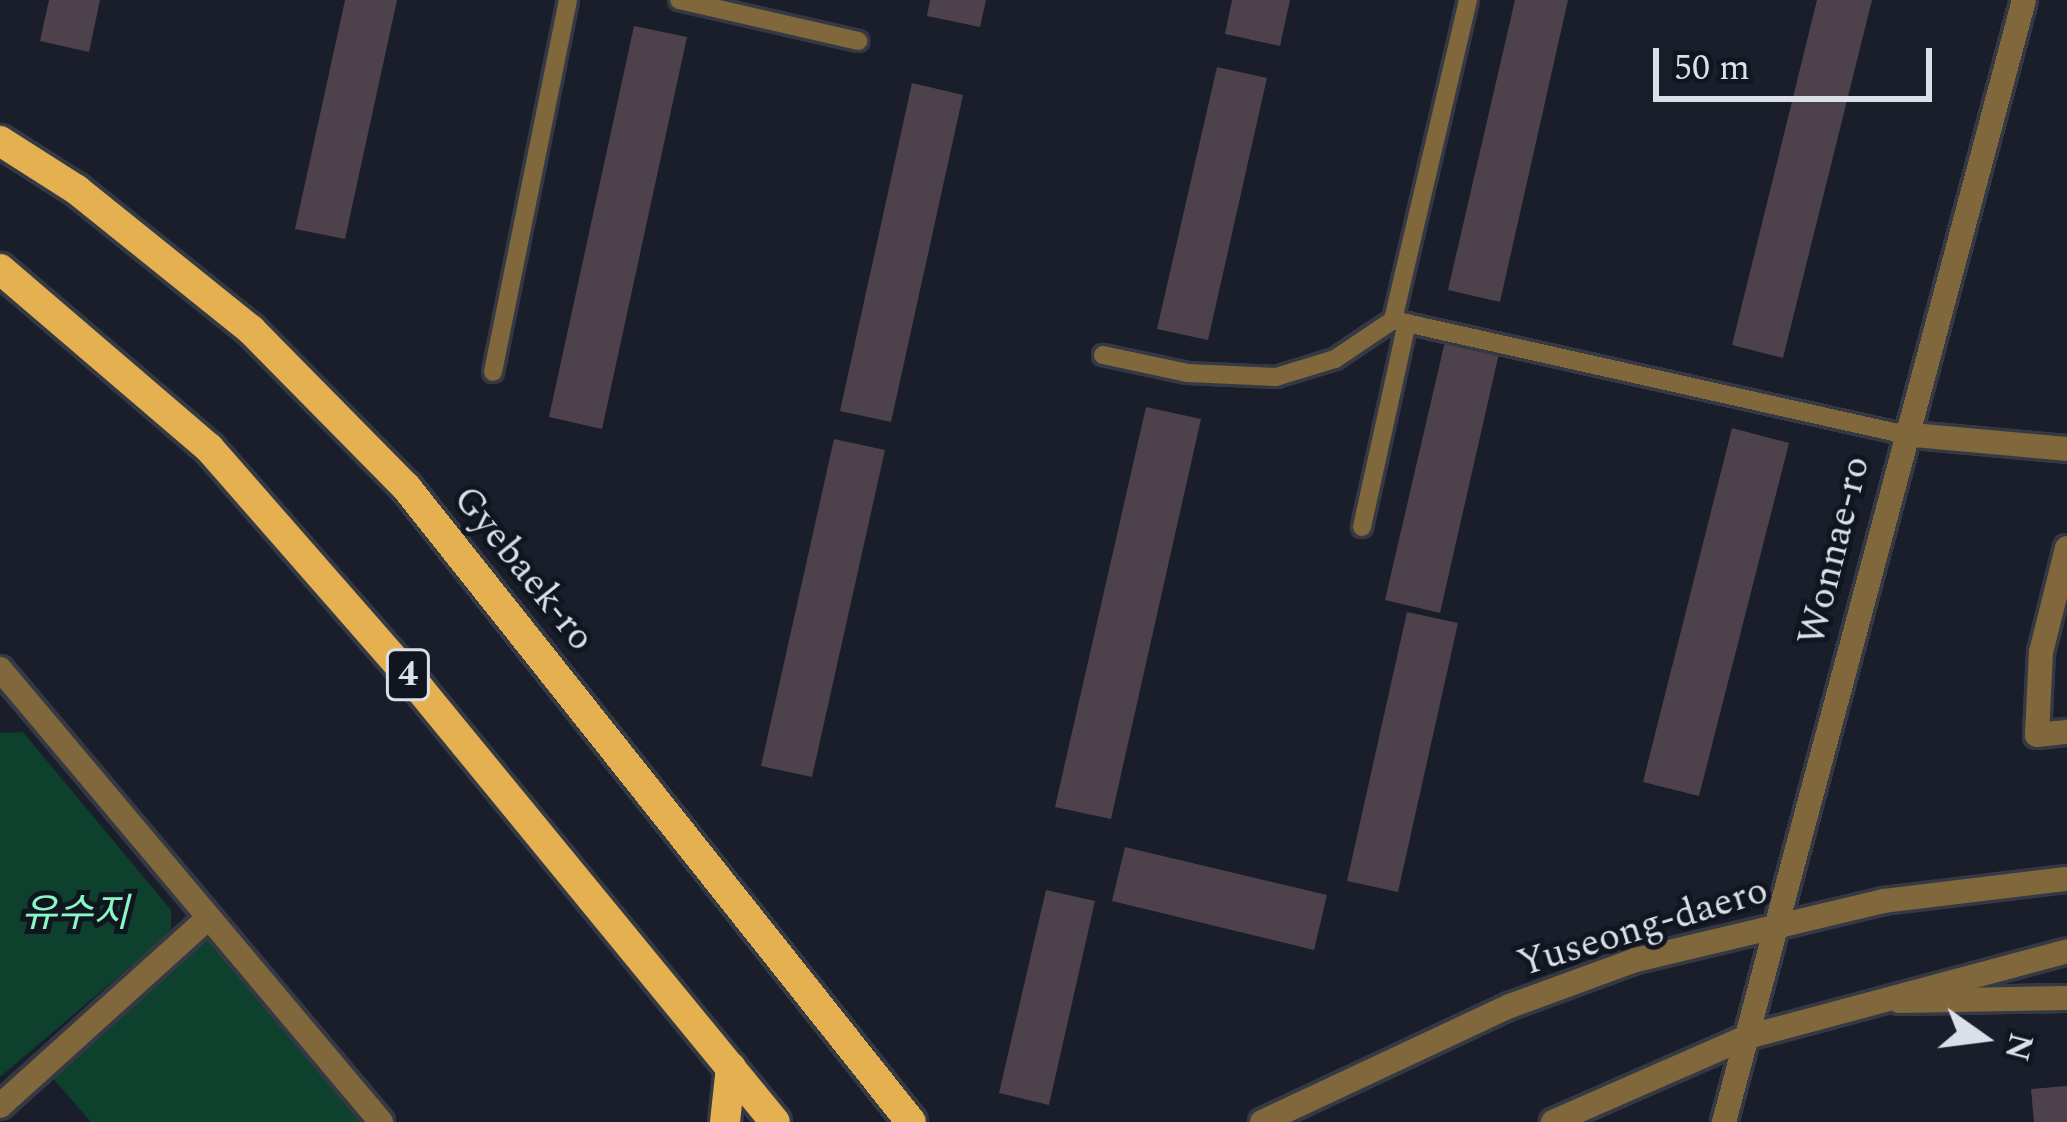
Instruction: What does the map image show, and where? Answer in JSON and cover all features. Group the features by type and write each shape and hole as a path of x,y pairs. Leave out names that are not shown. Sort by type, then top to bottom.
{"main road":[{"name":"Gyebaek-ro","path":"0,141 76,190 250,329 406,487 910,1122"},
{"name":"4","path":"4,273 209,448 775,1122"},
{"path":"725,1122 730,1067"}],"street":[{"name":"Wonnae-ro","path":"1724,1122 1903,434 2024,0"},
{"path":"1903,434 2067,449"},
{"path":"2067,548 2041,652 2036,735 2067,732"},
{"path":"0,669 381,1122"},
{"name":"Yuseong-daero","path":"1262,1122 1510,1006 1778,923 2067,880"},
{"path":"0,1106 208,918"},
{"path":"1552,1122 1748,1037 1861,1002 2067,951"},
{"path":"1861,1002 2067,998"}],"lane":[{"path":"493,372 568,0"},
{"path":"679,0 858,41"},
{"path":"1363,527 1400,322 1468,0"},
{"path":"1103,355 1188,373 1276,377 1335,358 1400,322 1903,434"}],"green space":[{"name":"유수지","path":"23,732 171,910 171,932 0,1077 0,733"},
{"path":"202,938 213,941 367,1122 91,1122 51,1076"}],"building":[{"path":"49,0 100,0 89,52 40,41"},
{"path":"345,0 397,0 345,239 295,229"},
{"path":"930,0 986,0 980,27 927,16"},
{"path":"1232,0 1290,0 1280,46 1225,34"},
{"path":"1515,0 1568,0 1500,302 1448,290"},
{"path":"1817,0 1872,0 1783,358 1732,345"},
{"path":"634,26 687,37 602,429 549,417"},
{"path":"1217,67 1267,78 1208,340 1157,329"},
{"path":"912,83 963,95 891,422 840,411"},
{"path":"1446,337 1500,349 1440,613 1385,600"},
{"path":"1146,407 1201,419 1111,819 1055,807"},
{"path":"1732,428 1789,443 1699,796 1643,782"},
{"path":"834,439 885,450 812,777 761,766"},
{"path":"1407,612 1458,623 1398,892 1347,881"},
{"path":"1125,847 1327,895 1314,950 1112,901"},
{"path":"1046,890 1095,901 1049,1105 999,1093"},
{"path":"2067,1086 2067,1122 2034,1122 2031,1089"}]}
